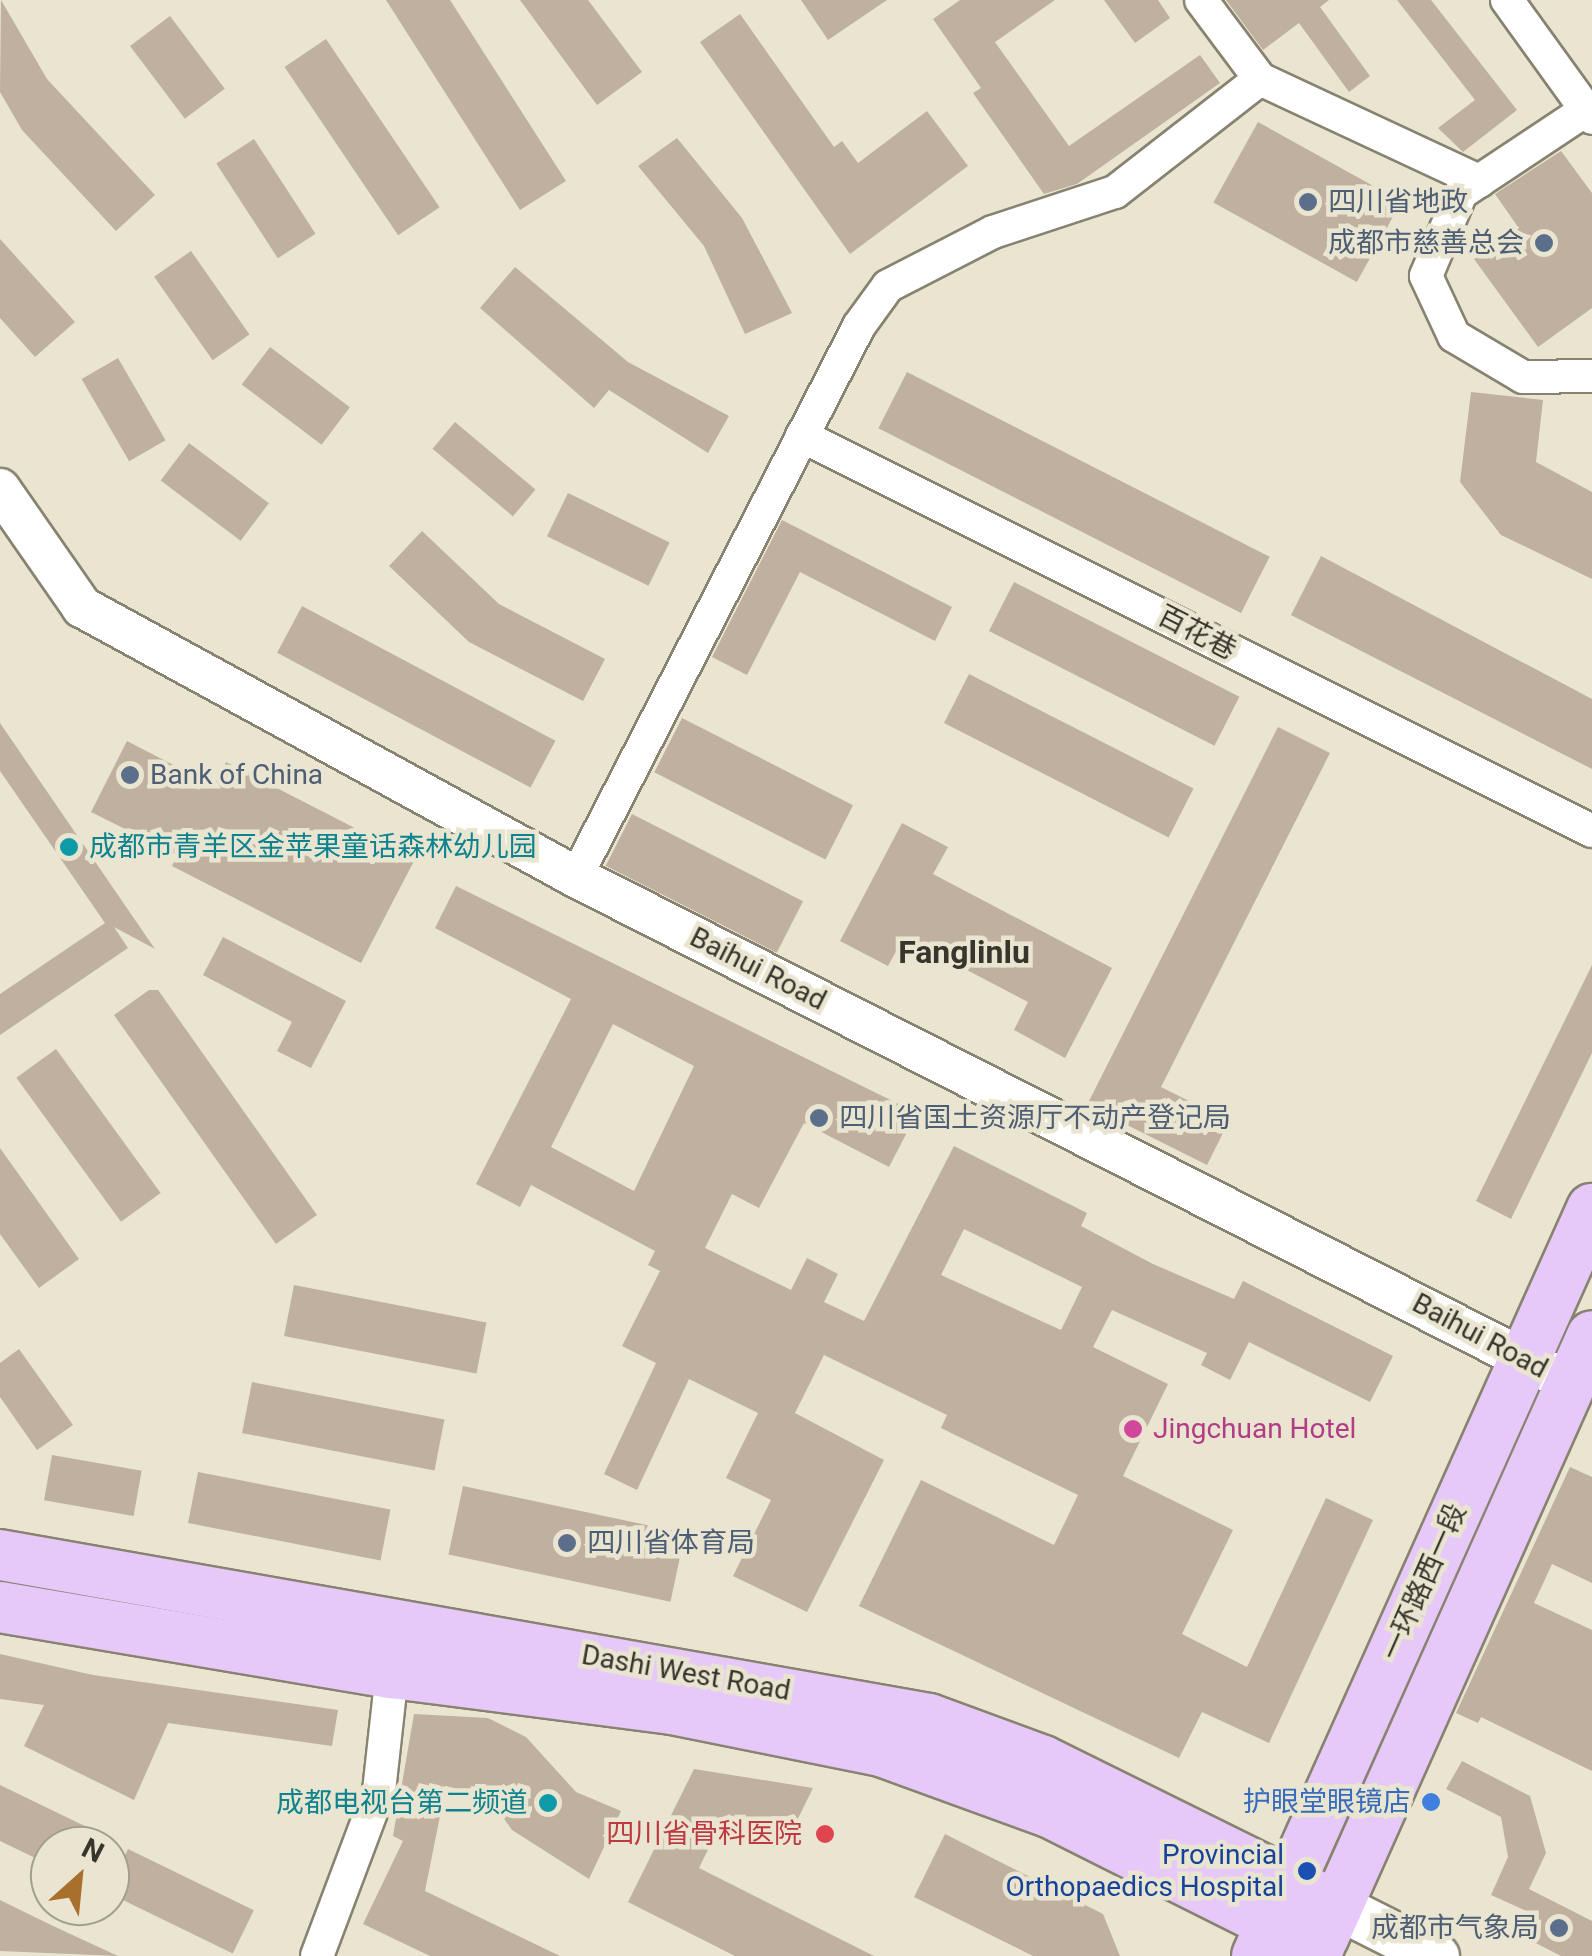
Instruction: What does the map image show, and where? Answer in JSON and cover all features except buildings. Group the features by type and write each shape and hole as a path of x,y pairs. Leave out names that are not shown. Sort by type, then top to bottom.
{"main road":[{"name":"一环路西一段","path":"1274,1921 1523,1356 1592,1209"},
{"name":"一环路西一段","path":"1326,1941 1581,1391 1592,1336"},
{"name":"Dashi West Road","path":"0,1555 929,1719 1043,1761 1274,1921"},
{"name":"Dashi West Road","path":"0,1607 392,1673 672,1710 880,1751 1004,1792 1274,1921 1326,1941"},
{"path":"1326,1941 1436,1956"}],"street":[{"path":"1201,0 1260,80 1479,180"},
{"path":"1508,0 1589,114 1460,193 1426,276 1454,336 1523,377 1592,376"},
{"path":"576,877 859,326 888,286 993,232 1114,192 1260,80"},
{"name":"百花巷","path":"802,436 1592,830"},
{"name":"Baihui Road","path":"0,489 82,607 576,877 1523,1356 1581,1391"},
{"path":"317,1956 379,1791 392,1673"}],"place":[{"name":"四川省地政","path":"1308,202"},
{"name":"成都市慈善总会","path":"1544,243"},
{"name":"Bank of China","path":"130,775"},
{"name":"成都市青羊区金苹果童话森林幼儿园","path":"69,847"},
{"name":"四川省国土资源厅不动产登记局","path":"819,1118"},
{"name":"Jingchuan Hotel","path":"1133,1429"},
{"name":"四川省体育局","path":"567,1543"},
{"name":"护眼堂眼镜店","path":"1431,1802"},
{"name":"成都电视台第二频道","path":"548,1803"},
{"name":"四川省骨科医院","path":"825,1834"},
{"name":"Provincial Orthopaedics Hospital","path":"1307,1871"},
{"name":"成都市气象局","path":"1559,1928"}],"district":[{"name":"Fanglinlu","path":"964,952"}]}
